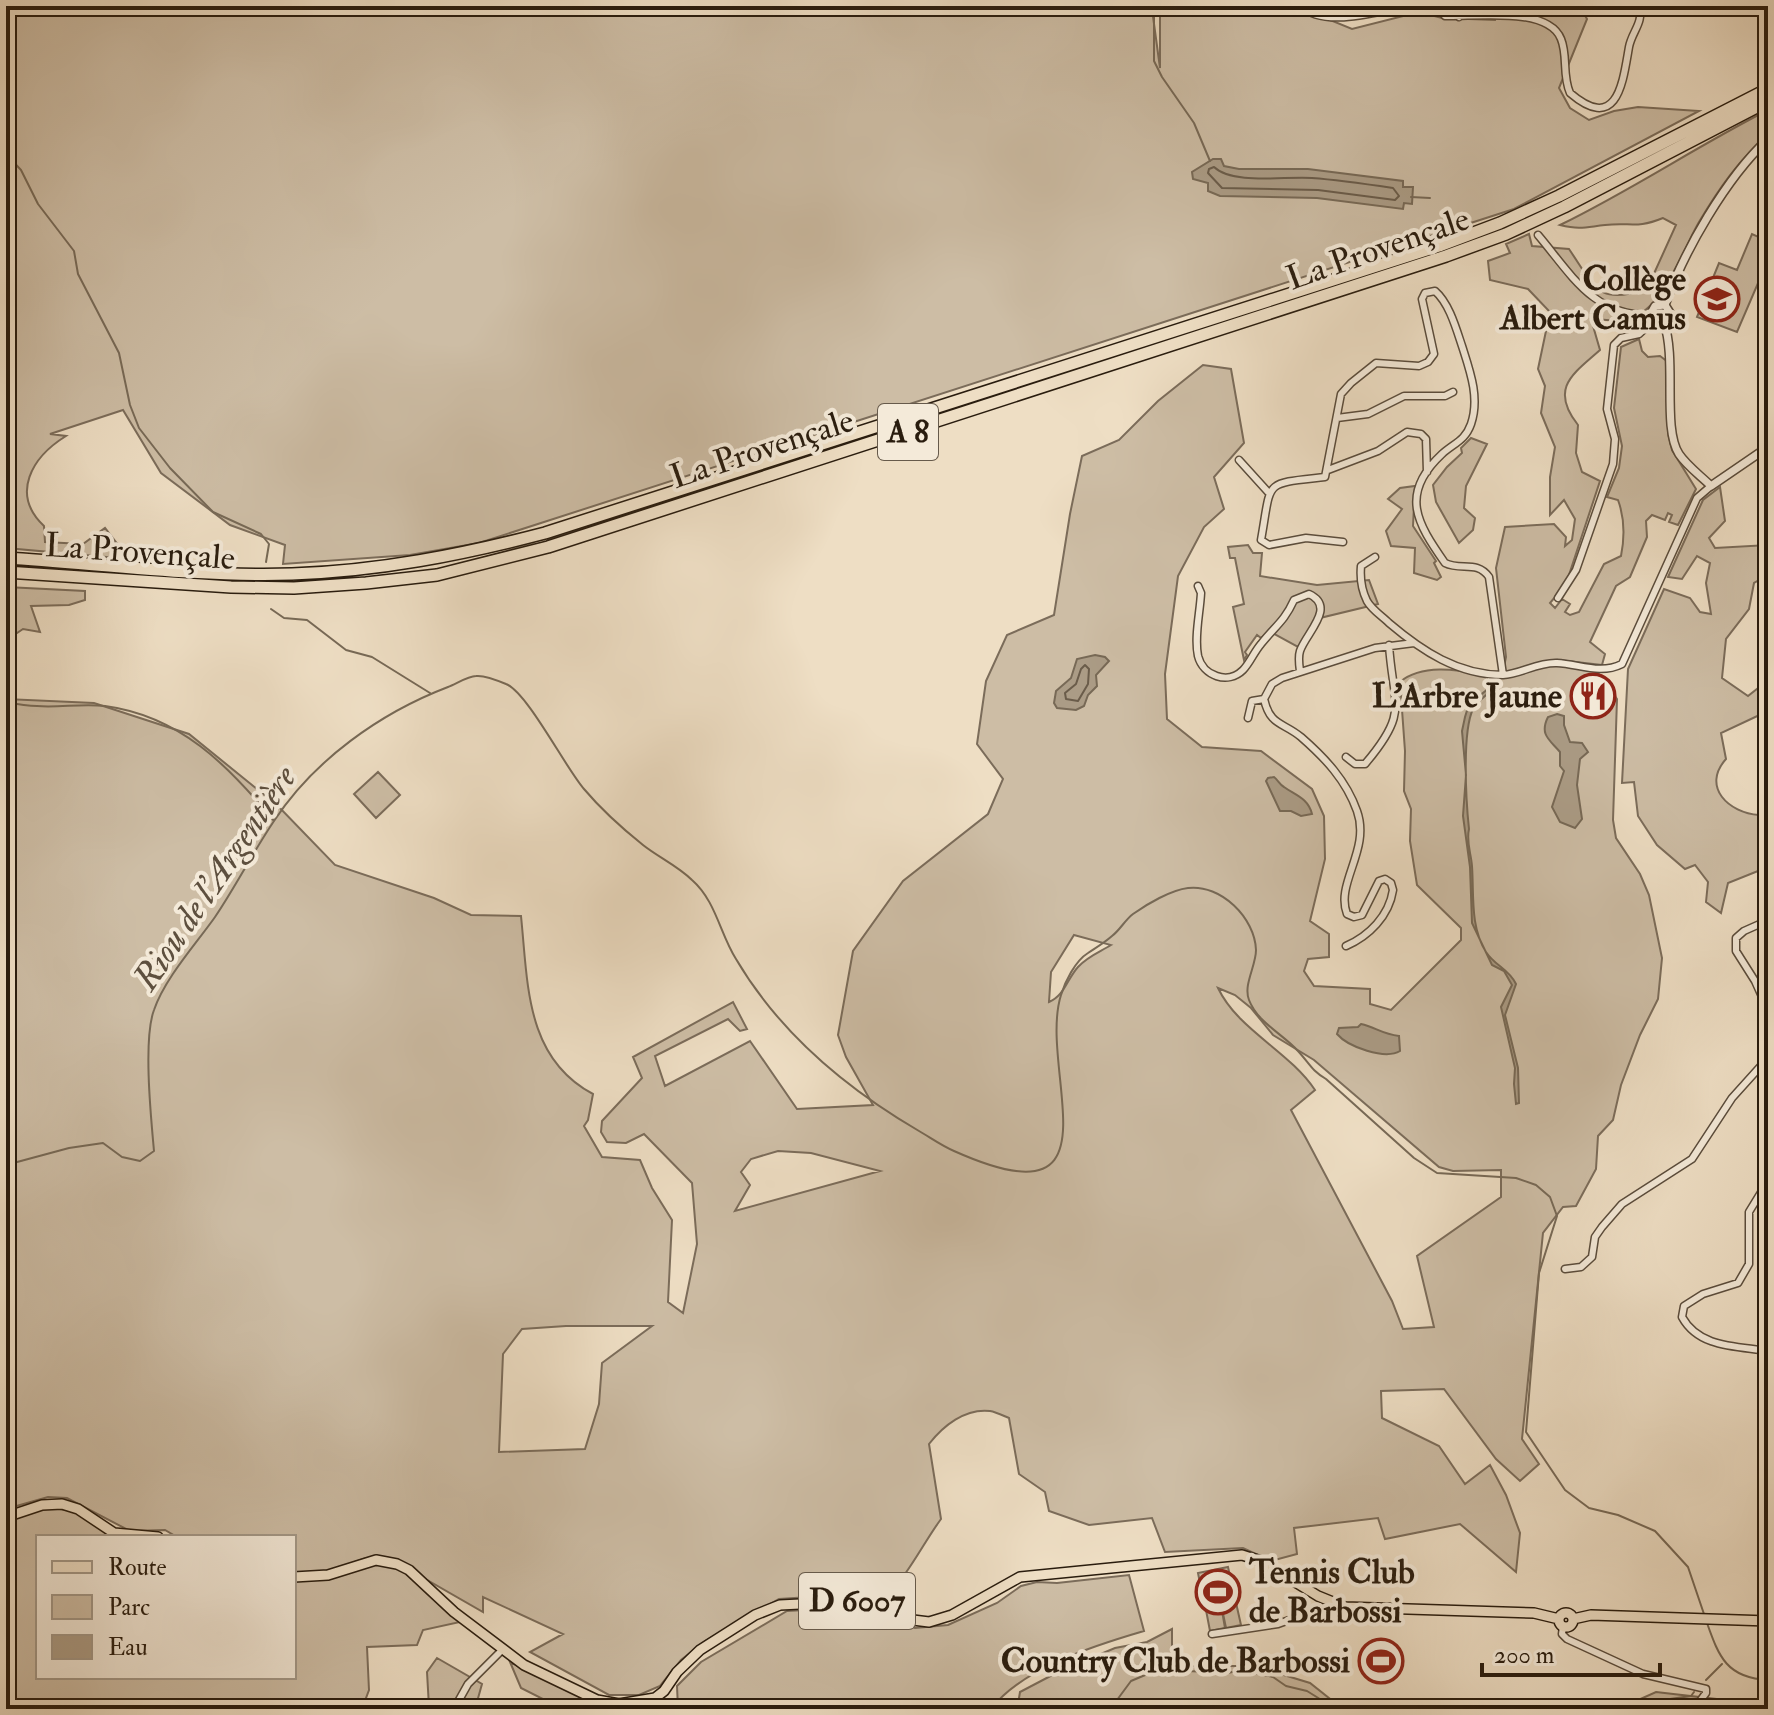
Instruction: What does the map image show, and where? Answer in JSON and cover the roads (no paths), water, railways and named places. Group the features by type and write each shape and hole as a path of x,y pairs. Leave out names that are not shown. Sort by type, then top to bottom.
{"highway":[{"name":"La Provençale","path":"6,558 291,574 433,560 545,533 1439,246 1559,196 1768,89"},
{"name":"La Provençale","path":"6,572 231,587 294,588 437,575 535,551 1446,256 1506,234 1564,207 1768,101"}],"main road":[{"path":"6,1517 42,1505 62,1504 78,1509 114,1533 136,1535"},
{"name":"D 6007","path":"296,1577 328,1575 376,1560 397,1564 409,1570 454,1612 533,1670 597,1700 619,1704 655,1698 700,1650 755,1615 780,1605 859,1601 877,1605 905,1619 929,1622 952,1615 1020,1577 1229,1555 1261,1561 1334,1604 1357,1608 1534,1613 1561,1622"},
{"path":"1561,1622 1569,1627 1573,1619 1591,1615 1768,1621"}],"street":[{"path":"1301,6 1308,12 1352,18 1413,6"},
{"path":"1422,6 1445,9 1459,17 1525,16 1548,23 1560,34 1570,93 1590,107 1605,106 1618,97 1624,83 1630,42 1641,22 1639,6"},
{"path":"1665,305 1677,276 1715,207 1746,162 1768,139"},
{"path":"1538,235 1591,298 1623,312 1664,323"},
{"path":"1343,542 1306,538 1269,545 1261,540 1268,492 1279,482 1325,477 1341,394 1369,366 1376,363 1419,366 1428,362 1434,354 1422,304 1425,293 1435,291 1443,300 1467,361 1475,398 1472,422 1463,440 1442,454 1427,472 1418,490 1417,517 1445,563 1484,569 1489,577 1503,675"},
{"path":"1558,598 1576,570 1613,464 1615,439 1607,409 1614,345 1621,338 1639,334 1652,318 1655,306 1665,305"},
{"path":"1665,305 1670,313 1664,323 1670,348 1674,442 1679,454 1711,486"},
{"path":"1337,418 1368,414 1404,396 1437,397 1453,392"},
{"path":"1328,470 1378,451 1407,432 1415,432 1426,439 1427,472"},
{"path":"1375,557 1361,566 1368,604 1414,643 1444,662 1467,671 1503,675 1554,662 1604,670 1622,664 1697,498 1768,447"},
{"path":"1239,460 1268,492"},
{"path":"1198,586 1201,593 1199,657 1208,672 1224,678 1245,669 1263,641 1286,618 1294,600 1302,595 1314,597 1320,602 1317,621 1298,655 1300,671"},
{"path":"1346,946 1373,931 1393,890 1391,883 1385,879 1379,881 1362,915 1354,917 1347,914 1344,906 1346,888 1360,849 1358,814 1344,782 1321,755 1297,734 1271,718 1264,699 1272,684 1300,671 1389,645 1414,643"},
{"path":"1346,757 1355,764 1365,764 1393,724 1397,699 1389,645"},
{"path":"1248,718 1252,701 1264,699"},
{"path":"1768,926 1762,923 1736,938 1736,951 1768,1010"},
{"path":"1565,1269 1581,1267 1592,1257 1595,1237 1622,1204 1692,1159 1732,1098 1768,1058"},
{"path":"1768,1181 1749,1212 1749,1264 1738,1283 1693,1300 1684,1306 1682,1317 1695,1335 1705,1340 1768,1351"},
{"path":"1212,1634 1278,1624 1334,1604"},
{"path":"1561,1622 1562,1634 1567,1639 1662,1681 1706,1689 1694,1709"},
{"path":"454,1709 468,1684 503,1649"}],"water":[{"path":"1213,159 1221,159 1224,166 1239,169 1308,169 1403,181 1403,187 1413,187 1412,204 1404,203 1403,209 1317,198 1220,196 1208,191 1208,183 1193,179 1192,172"},
{"path":"1095,655 1109,661 1096,675 1097,686 1088,695 1084,706 1076,710 1057,708 1054,703 1056,691 1071,678 1077,659"},
{"path":"1493,685 1495,688 1473,709 1467,734 1466,773 1462,731 1465,717 1469,704"},
{"path":"1557,714 1564,716 1570,742 1582,743 1588,752 1580,759 1577,785 1582,819 1575,828 1560,822 1552,807 1564,771 1560,766 1560,752 1547,737 1545,728 1548,717"},
{"path":"1466,776 1474,910 1480,940 1472,923 1470,867 1463,816"},
{"path":"1274,777 1304,801 1312,814 1301,816 1291,811 1280,811 1266,781"},
{"path":"1484,948 1516,984 1505,1015 1518,1068 1519,1103 1516,1104 1515,1068 1501,1007 1512,985 1504,971 1492,965"},
{"path":"1361,1024 1399,1036 1400,1051 1385,1054 1367,1051 1337,1034 1339,1028 1358,1027"}],"waterway":[{"path":"1151,6 1154,61 1194,123 1210,161"},
{"path":"6,154 21,170 38,204 74,251 78,274 119,353 130,405 139,428 170,468 213,512 261,534 269,544 266,562"},
{"path":"1411,197 1430,198"},
{"path":"271,609 284,618 307,620 346,650 372,657 430,693"},
{"name":"Riou de l'Argentière","path":"6,1165 69,1148 103,1143 122,1157 140,1161 154,1151 148,1059 154,1010 173,974 215,917 274,821 308,778 350,741 423,698 466,679 487,677 515,690 576,778 604,811 700,888 730,949 753,986 817,1057 892,1115 954,1151 1007,1170 1040,1170 1057,1156 1063,1130 1057,1027 1061,995 1079,961 1115,934 1133,914 1167,894 1181,889 1200,888 1224,897 1243,915 1254,938 1256,950 1248,988 1253,1008 1317,1073 1414,1158 1437,1173 1516,1178 1536,1185 1550,1197 1557,1216 1539,1273 1526,1432 1565,1490 1589,1508 1618,1515 1655,1531 1688,1567 1705,1617"},
{"path":"6,702 45,706 105,706 157,720 200,746 220,763 274,821"},
{"name":"Riou de l'Argentière","path":"1707,1623 1727,1664 1743,1675 1768,1680"},
{"path":"1706,1680 1722,1664"},
{"path":"1115,1709 1117,1700 1131,1681 1157,1670 1173,1674 1240,1670 1273,1677 1286,1686 1307,1691 1336,1709"},
{"path":"1656,1709 1663,1700 1691,1696 1694,1692"}],"place":[{"name":"Collège Albert Camus","path":"1717,299"},
{"name":"L'Arbre Jaune","path":"1593,696"},
{"name":"Tennis Club de Barbossi","path":"1218,1592"},
{"name":"Country Club de Barbossi","path":"1381,1661"}]}
